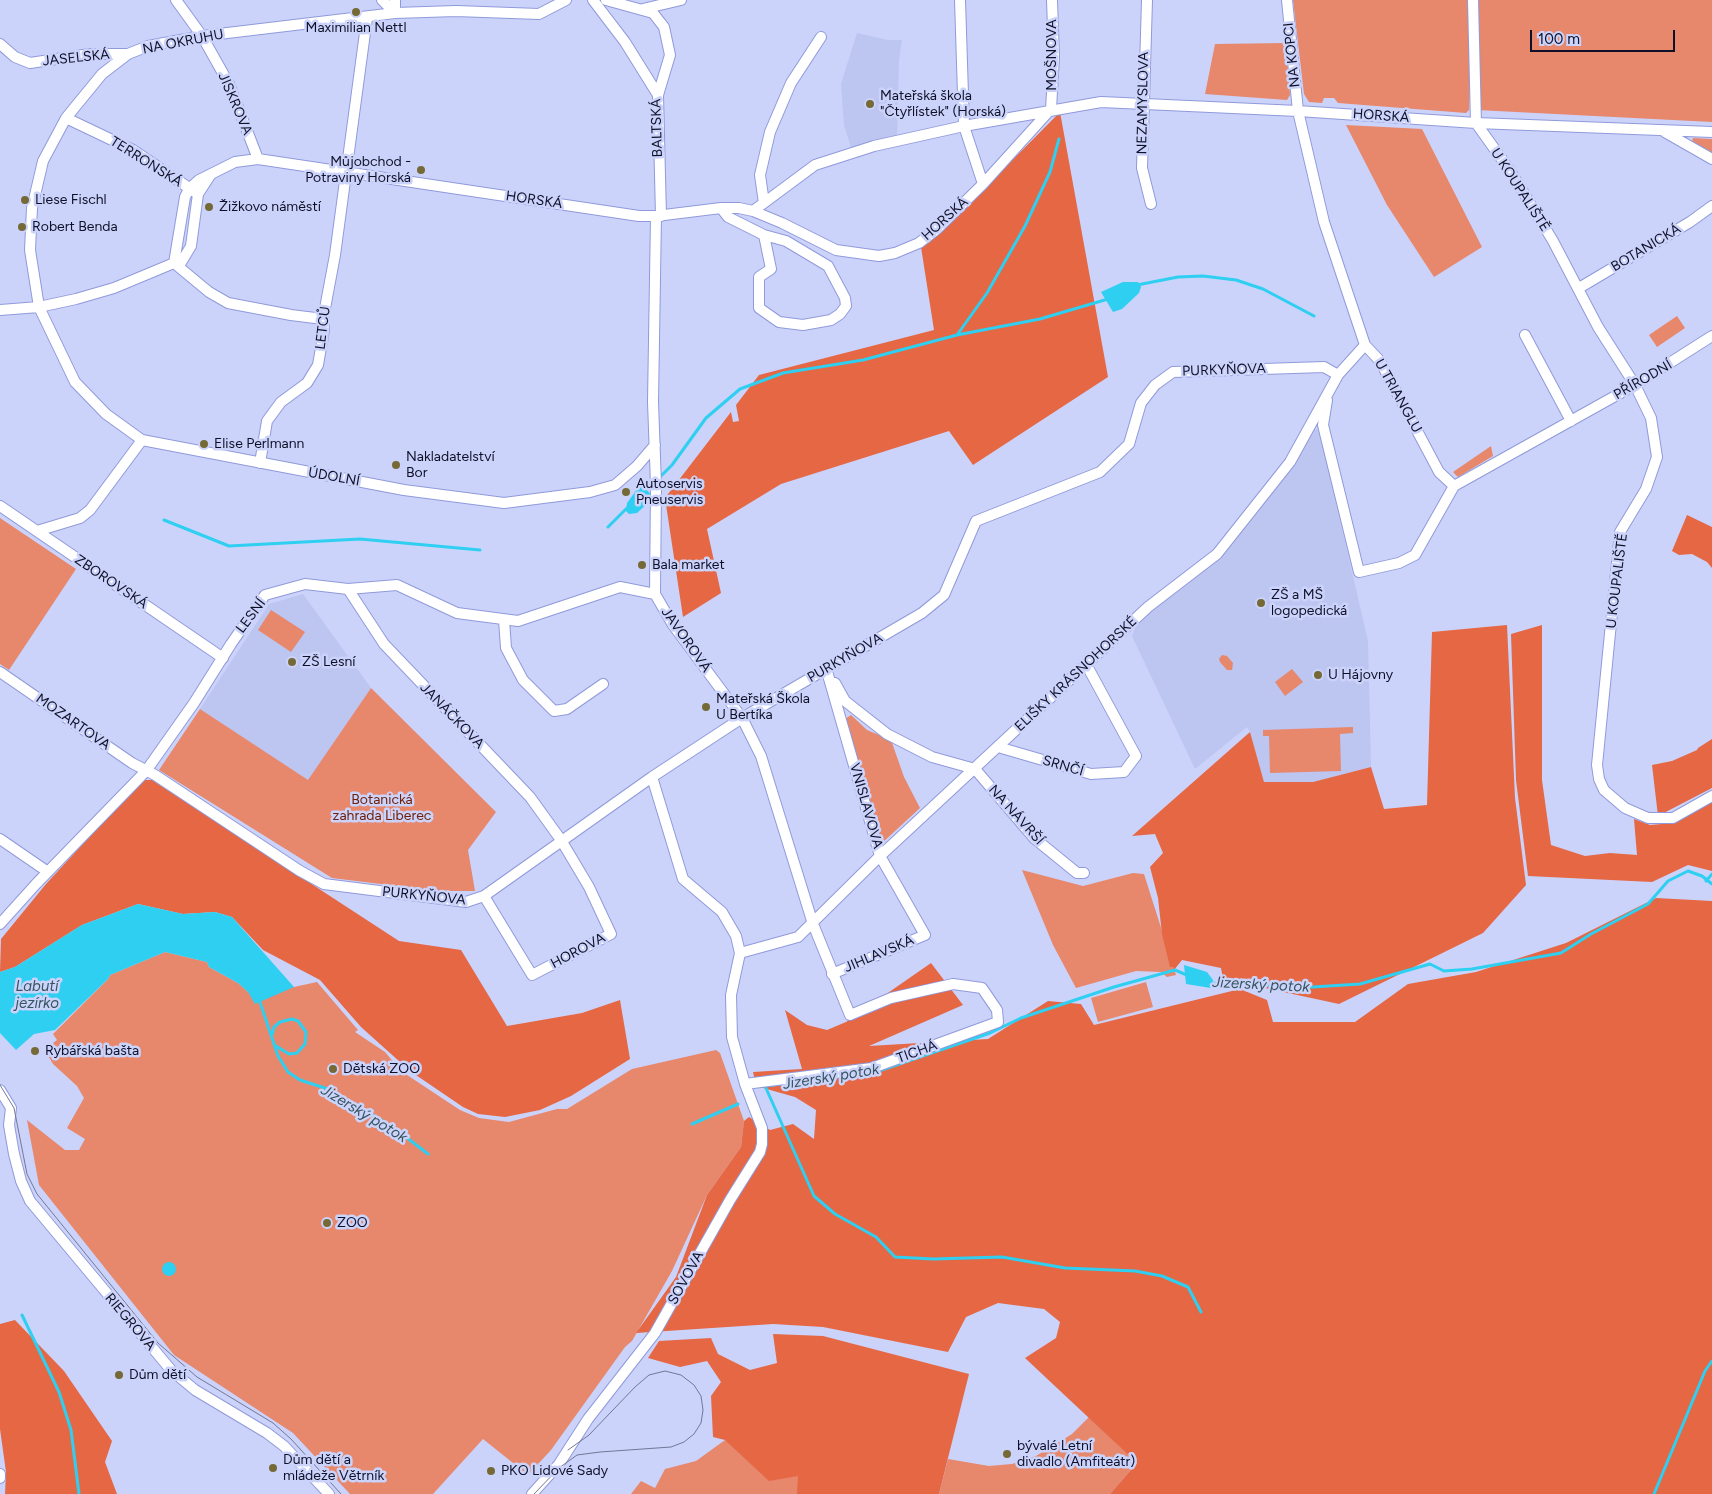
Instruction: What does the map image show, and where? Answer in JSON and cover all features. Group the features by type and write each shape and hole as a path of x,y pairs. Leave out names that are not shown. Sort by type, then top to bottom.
{"street":[{"name":"JISKROVA","path":"176,0 202,36 229,84 258,159"},
{"path":"382,0 395,13"},
{"path":"395,0 395,13"},
{"name":"NA OKRUHU","path":"142,440 106,414 75,382 39,307 30,250 32,208 42,162 66,118 102,74 128,54 148,46 202,36 367,18 395,13 456,11 539,14 566,0"},
{"name":"BALTSKÁ","path":"593,0 625,42 658,95 659,216"},
{"path":"606,0 641,5 680,0"},
{"path":"960,0 964,126 983,184"},
{"name":"MOŠNOVA","path":"1051,109 1054,57 1052,0"},
{"name":"NEZAMYSLOVA","path":"1147,0 1142,102 1142,168 1152,204"},
{"name":"NA KOPCI","path":"1287,0 1298,111"},
{"path":"1473,0 1476,123"},
{"path":"641,5 653,13 664,27 670,55 658,95"},
{"name":"LETCŮ","path":"260,464 267,421 280,402 307,383 318,365 324,330 323,319 347,173 367,18"},
{"path":"764,203 760,176 770,132 791,83 821,37"},
{"name":"JASELSKÁ","path":"0,44 15,57 30,63 90,54 128,54"},
{"name":"HORSKÁ","path":"753,211 815,165 874,146 1051,109 1101,102 1142,102 1476,123 1712,132"},
{"name":"HORSKÁ","path":"194,192 214,171 234,162 258,159 659,216 721,208 753,211 836,250 879,256 895,253 919,242 937,230 983,184 1051,109"},
{"name":"U TRIANGLU","path":"1298,111 1324,222 1365,345 1380,361 1439,472 1454,486"},
{"name":"TERRONSKÁ","path":"66,118 133,150 194,192"},
{"name":"U KOUPALIŠTĚ","path":"1476,123 1511,172 1579,288 1598,327 1635,385 1651,418 1657,457 1646,489 1620,532 1597,766 1599,779 1604,790 1625,808 1648,818 1673,818 1712,796"},
{"path":"1662,131 1712,159"},
{"path":"176,264 185,197 194,192"},
{"path":"0,310 39,307 114,288 176,264 191,246 194,192"},
{"name":"BOTANICKÁ","path":"1579,288 1690,222 1712,206"},
{"path":"721,208 728,218 764,235 786,241 828,266 845,298 846,306 840,314 831,320 803,324 779,322 759,308 759,277 771,269 764,235"},
{"name":"JAVOROVÁ","path":"659,216 653,359 655,594 673,625 742,718 761,756 813,924 850,1015 891,998 953,984 982,988 998,1010 998,1022"},
{"path":"176,264 208,292 228,303 290,315 323,319"},
{"path":"1525,335 1571,421"},
{"name":"PŘÍRODNÍ","path":"1454,486 1635,385 1712,336"},
{"name":"ELIŠKY KRÁSNOHORSKÉ","path":"740,954 798,937 880,856 1148,607 1217,554 1290,462 1338,375 1365,345"},
{"name":"PURKYŇOVA","path":"146,771 300,871 324,884 466,902 484,896 652,777 742,718 922,613 944,595 976,521 1100,472 1130,444 1141,403 1155,384 1173,372 1324,367 1338,375"},
{"path":"1328,393 1323,425 1359,572 1399,563 1415,554 1454,486"},
{"path":"37,531 80,518 90,510 142,440"},
{"name":"ÚDOLNÍ","path":"142,440 404,490 504,503 590,492 614,485 637,466 655,446"},
{"name":"ZBOROVSKÁ","path":"0,506 223,658"},
{"name":"LESNÍ","path":"0,924 146,771 194,703 265,595 305,584 348,589 397,585 457,613 518,622 620,587 655,594"},
{"name":"JANÁČKOVA","path":"348,589 384,644 530,797 561,840"},
{"path":"504,620 506,648 524,680 554,711 567,709 603,684"},
{"name":"SRNČÍ","path":"998,747 1091,774 1124,772 1136,756 1086,664"},
{"path":"826,668 845,701 887,734 932,757 975,768"},
{"name":"VNISLAVOVA","path":"826,668 880,856 925,935"},
{"name":"MOZARTOVA","path":"1,675 146,771"},
{"name":"NA NÁVRŠÍ","path":"975,768 1034,838 1077,873 1084,874"},
{"path":"652,777 683,879 722,912 736,936 740,954"},
{"path":"0,839 48,872"},
{"name":"HOROVA","path":"484,896 532,975 611,934 589,887 561,840"},
{"name":"JIHLAVSKÁ","path":"832,974 925,935"},
{"name":"SOVOVA","path":"532,1494 559,1464 588,1419 654,1333 730,1200 760,1152 762,1128 745,1084 732,1037 731,995 740,954"},
{"name":"TICHÁ","path":"745,1084 872,1068 998,1022"},
{"name":"RIEGROVA","path":"0,1090 11,1108 9,1125 21,1181 30,1202 152,1350 180,1379 267,1433 284,1446 329,1494"},
{"path":"0,1132 9,1125"}],"shaded area":[{"name":"Mateřská škola \"Čtyřlístek\" (Horská)","path":"857,33 888,40 902,40 899,60 897,136 852,151 844,125 841,84"},
{"path":"1060,112 1108,377 973,465 949,431 781,484 707,529 721,593 683,617 665,498 731,412 733,422 739,421 736,405 759,375 934,330 921,247 966,207"},
{"name":"ZŠ a MŠ logopedická","path":"1319,429 1368,641 1371,767 1313,782 1264,782 1247,727 1195,769 1132,636 1137,622 1188,584 1231,546 1290,470 1312,430"},
{"path":"1687,515 1712,527 1712,568 1707,562 1692,554 1679,555 1672,551"},
{"name":"ZŠ Lesní","path":"303,594 371,688 308,781 200,709 269,604"},
{"path":"1507,625 1515,798 1526,885 1483,933 1339,1004 1223,979 1221,968 1182,960 1174,970 1173,967 1170,967 1162,934 1158,898 1150,867 1163,853 1155,834 1132,836 1250,732 1264,782 1313,782 1371,767 1384,809 1427,805 1432,632"},
{"path":"1542,625 1542,780 1551,845 1585,856 1610,853 1637,855 1634,819 1650,825 1674,823 1712,802 1712,871 1688,865 1652,882 1528,876 1516,780 1511,634"},
{"path":"1712,739 1712,788 1658,816 1652,765 1672,761 1697,750"},
{"path":"142,780 152,780 399,941 461,950 507,1026 582,1013 620,1000 630,1059 571,1096 540,1110 505,1117 478,1114 463,1107 410,1071 361,1027 320,980 263,950 232,917 215,912 183,914 138,904 82,925 15,967 0,972 1,939 46,884"},
{"path":"1656,898 1712,901 1712,1494 1110,1494 1137,1463 1025,1358 1056,1338 1060,1322 1044,1309 998,1303 966,1317 948,1352 823,1327 773,1324 636,1333 676,1277 707,1195 741,1147 744,1121 749,1117 770,1130 793,1124 814,1139 816,1110 795,1097 756,1086 753,1072 802,1069 785,1010 807,1025 827,1030 846,1022 931,963 963,1005 869,1046 988,1039 1048,1001 1081,1004 1094,1025 1240,989 1267,1000 1273,1022 1355,1022 1408,984 1476,972 1566,943"},
{"path":"15,1320 64,1371 112,1441 105,1462 117,1494 5,1494 6,1472 0,1429 0,1324"},
{"path":"773,1334 823,1336 969,1374 939,1494 797,1494 798,1476 769,1481 725,1440 713,1437 711,1396 721,1382 707,1361 680,1367 648,1358 659,1341 711,1338 718,1354 750,1370 777,1363"}],"green space":[{"path":"1293,0 1473,0 1469,110 1466,113 1338,103 1334,98 1324,98 1322,103 1309,102 1304,94"},
{"path":"1477,0 1712,0 1712,122 1477,110"},
{"path":"1286,43 1290,95 1287,100 1205,94 1215,44"},
{"path":"1346,125 1422,129 1482,247 1434,277 1387,205"},
{"path":"1693,138 1712,139 1712,153 1692,142"},
{"path":"1677,316 1685,328 1657,347 1649,335"},
{"path":"1491,446 1493,456 1458,477 1453,472"},
{"path":"0,518 76,569 9,670 0,664"},
{"path":"271,610 305,632 291,652 258,630"},
{"path":"1222,655 1227,656 1233,663 1232,670 1227,670 1220,662 1219,659"},
{"path":"1292,669 1303,682 1285,696 1275,682"},
{"name":"Botanická zahrada Liberec","path":"371,688 496,812 468,850 475,891 437,891 332,878 159,770 200,709 308,780"},
{"path":"851,715 867,730 891,740 904,777 920,808 882,843 845,719"},
{"path":"1353,727 1353,733 1340,734 1341,771 1270,773 1269,736 1263,736 1263,730"},
{"path":"1022,870 1083,886 1133,873 1144,874 1176,975 1167,977 1161,972 1136,971 1076,988 1053,945"},
{"path":"165,952 207,962 209,967 238,983 248,992 294,987 317,982 358,1030 355,1032 385,1052 401,1071 460,1110 479,1118 509,1122 557,1109 567,1109 632,1069 716,1050 720,1053 744,1121 741,1147 707,1195 672,1271 632,1341 625,1347 551,1450 528,1475 483,1439 433,1494 350,1494 293,1433 174,1355 39,1185 27,1120 65,1150 79,1150 85,1139 67,1128 84,1098 77,1086 53,1064 46,1052 55,1046 53,1043 57,1040 53,1034 110,975"},
{"path":"1146,982 1153,1007 1098,1022 1091,998"},
{"path":"1089,1417 1137,1463 1110,1494 939,1494 948,1459 989,1466 1012,1464 1036,1456 1072,1434"},
{"path":"725,1440 829,1479 832,1494 631,1494 641,1481 655,1488 665,1469 696,1461"}],"water":[{"path":"1123,282 1138,282 1141,287 1139,293 1122,309 1113,312 1101,292"},
{"path":"644,486 651,495 649,502 637,513 629,514 626,511 627,503 638,488"},
{"name":"Labutí jezírko","path":"138,904 183,914 215,912 232,917 294,987 255,1004 248,992 238,983 209,967 207,962 165,952 110,975 55,1030 34,1034 16,1050 0,1033 0,972 15,967 82,925"},
{"path":"1184,965 1207,972 1213,980 1211,988 1186,984"},
{"path":"166,1262 172,1262 176,1269 172,1276 166,1276 162,1272 162,1266"}],"waterway":[{"path":"957,335 987,293 1025,226 1050,172 1059,139"},
{"path":"1137,285 1178,277 1203,276 1236,280 1263,289 1314,316"},
{"path":"662,475 672,465 706,418 740,389 783,373 863,360 957,335 1040,319 1108,299"},
{"path":"608,527 627,508"},
{"path":"164,520 229,546 360,539 480,550"},
{"name":"Jizerský potok","path":"1209,983 1313,987 1360,984 1430,964 1444,971 1472,969 1561,953 1591,934 1648,904 1668,881 1688,871 1702,876 1712,884"},
{"name":"Jizerský potok","path":"1706,881 1712,874"},
{"path":"1189,976 1175,970 1114,987 1021,1018 990,1033 873,1073 765,1086 814,1196 835,1214 876,1237 895,1257 933,1259 1002,1257 1065,1268 1135,1271 1162,1276 1188,1287 1201,1312"},
{"name":"Jizerský potok","path":"259,999 278,1056 288,1072 300,1080 328,1089 393,1127 428,1154"},
{"path":"272,1035 274,1027 280,1022 292,1019 298,1021 306,1032 305,1044 297,1053 289,1054 276,1046"},
{"name":"Jizerský potok","path":"692,1124 738,1104"},
{"path":"22,1315 59,1392 71,1430 79,1494"},
{"path":"1654,1494 1705,1371 1712,1361"}],"tram line":[{"path":"0,1085 14,1108 27,1174 37,1194 158,1343 197,1377 273,1423 291,1439 341,1494"},
{"path":"534,1494 559,1468 577,1455 671,1447 684,1442 694,1434 701,1423 703,1410 701,1396 694,1385 681,1375 665,1371 649,1375 589,1435 568,1450"}],"place":[{"name":"Maximilian Nettl","path":"356,12"},
{"name":"Mateřská škola \"Čtyřlístek\" (Horská)","path":"870,104"},
{"name":"Můjobchod - Potraviny Horská","path":"421,170"},
{"name":"Liese Fischl","path":"25,200"},
{"name":"Žižkovo náměstí","path":"209,207"},
{"name":"Robert Benda","path":"22,227"},
{"name":"Elise Perlmann","path":"204,444"},
{"name":"Nakladatelství Bor","path":"396,465"},
{"name":"Autoservis Pneuservis","path":"626,492"},
{"name":"Bala market","path":"642,565"},
{"name":"ZŠ a MŠ logopedická","path":"1261,603"},
{"name":"ZŠ Lesní","path":"292,662"},
{"name":"U Hájovny","path":"1318,675"},
{"name":"Mateřská Škola U Bertíka","path":"706,707"},
{"name":"Rybářská bašta","path":"35,1051"},
{"name":"Dětská ZOO","path":"333,1069"},
{"name":"ZOO","path":"327,1223"},
{"name":"Dům dětí","path":"119,1375"},
{"name":"bývalé Letní divadlo (Amfiteátr)","path":"1007,1454"},
{"name":"Dům dětí a mládeže Větrník","path":"273,1468"},
{"name":"PKO Lidové Sady","path":"491,1471"}]}
